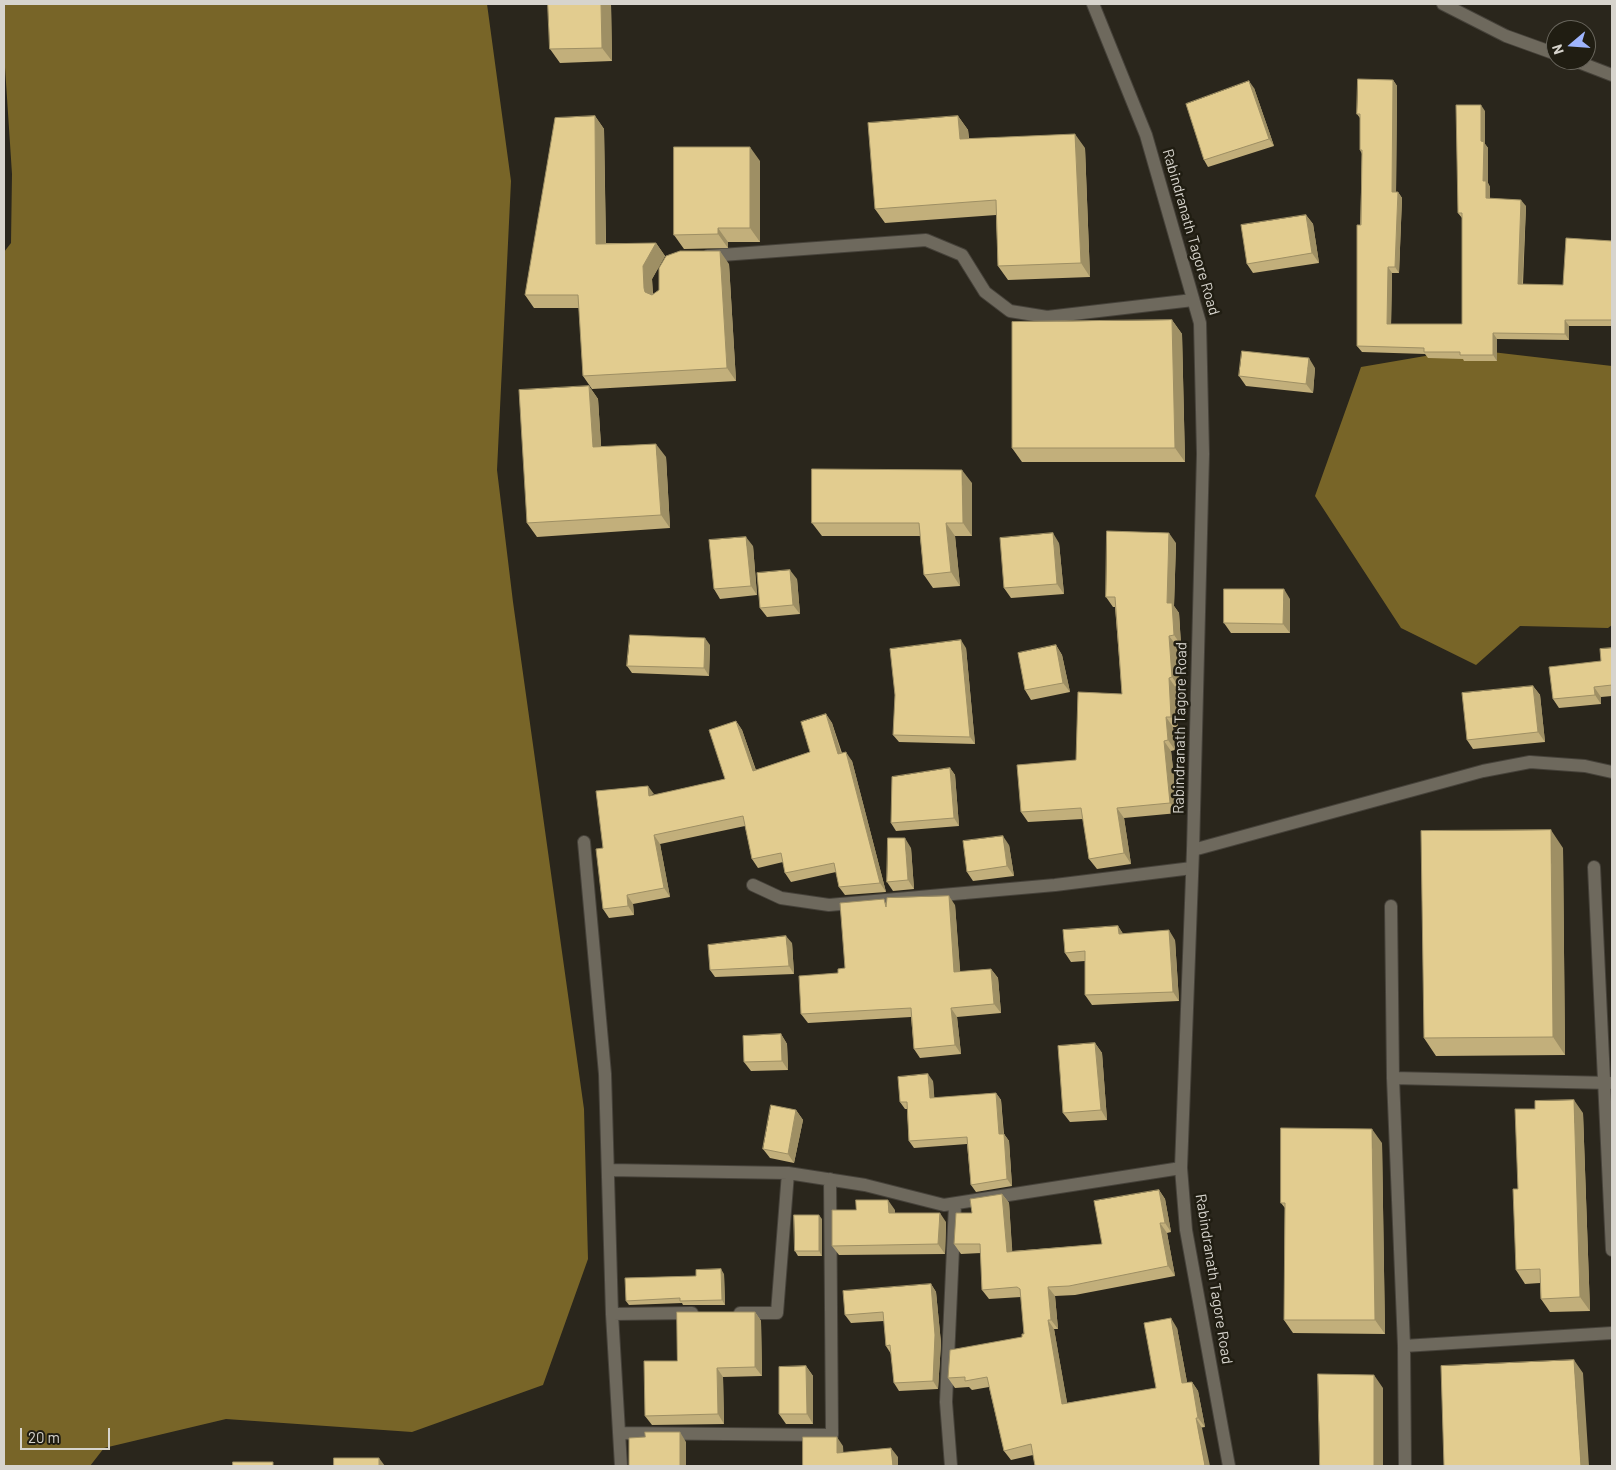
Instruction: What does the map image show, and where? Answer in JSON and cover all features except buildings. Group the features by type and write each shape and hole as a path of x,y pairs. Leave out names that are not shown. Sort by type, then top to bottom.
{"street":[{"name":"Rabindranath Tagore Road","path":"1093,4 1146,135 1200,323 1203,454 1193,850 1181,1168 1186,1230 1229,1466"},
{"path":"1443,4 1506,36 1546,50"},
{"path":"1596,69 1612,76"},
{"path":"697,256 725,256 926,240 962,255 985,292 1010,311 1047,316 1193,300"},
{"path":"1193,850 1492,769 1530,762 1585,766 1612,772"},
{"path":"584,842 605,1074 612,1314 621,1466"},
{"path":"1594,867 1608,1083 1612,1250"},
{"path":"753,885 781,898 829,905 1055,884 1192,868"},
{"path":"1391,906 1393,1078 1404,1346 1405,1466"},
{"path":"1393,1078 1608,1083"},
{"path":"608,1170 788,1173 865,1185 930,1203 956,1205 1181,1168"},
{"path":"728,1313 777,1313 788,1173"},
{"path":"619,1432 832,1434 830,1179"},
{"path":"951,1466 946,1402 956,1205"},
{"path":"612,1314 709,1313"},
{"path":"1404,1346 1612,1333"}],"shaded area":[{"path":"4,4 487,4 511,181 497,470 513,602 584,1109 588,1259 543,1385 412,1432 226,1419 104,1448 90,1466 4,1466 4,252 11,243 12,174 4,52"},
{"path":"1466,349 1612,366 1612,625 1608,628 1520,626 1476,665 1401,628 1315,496 1361,367"}]}
